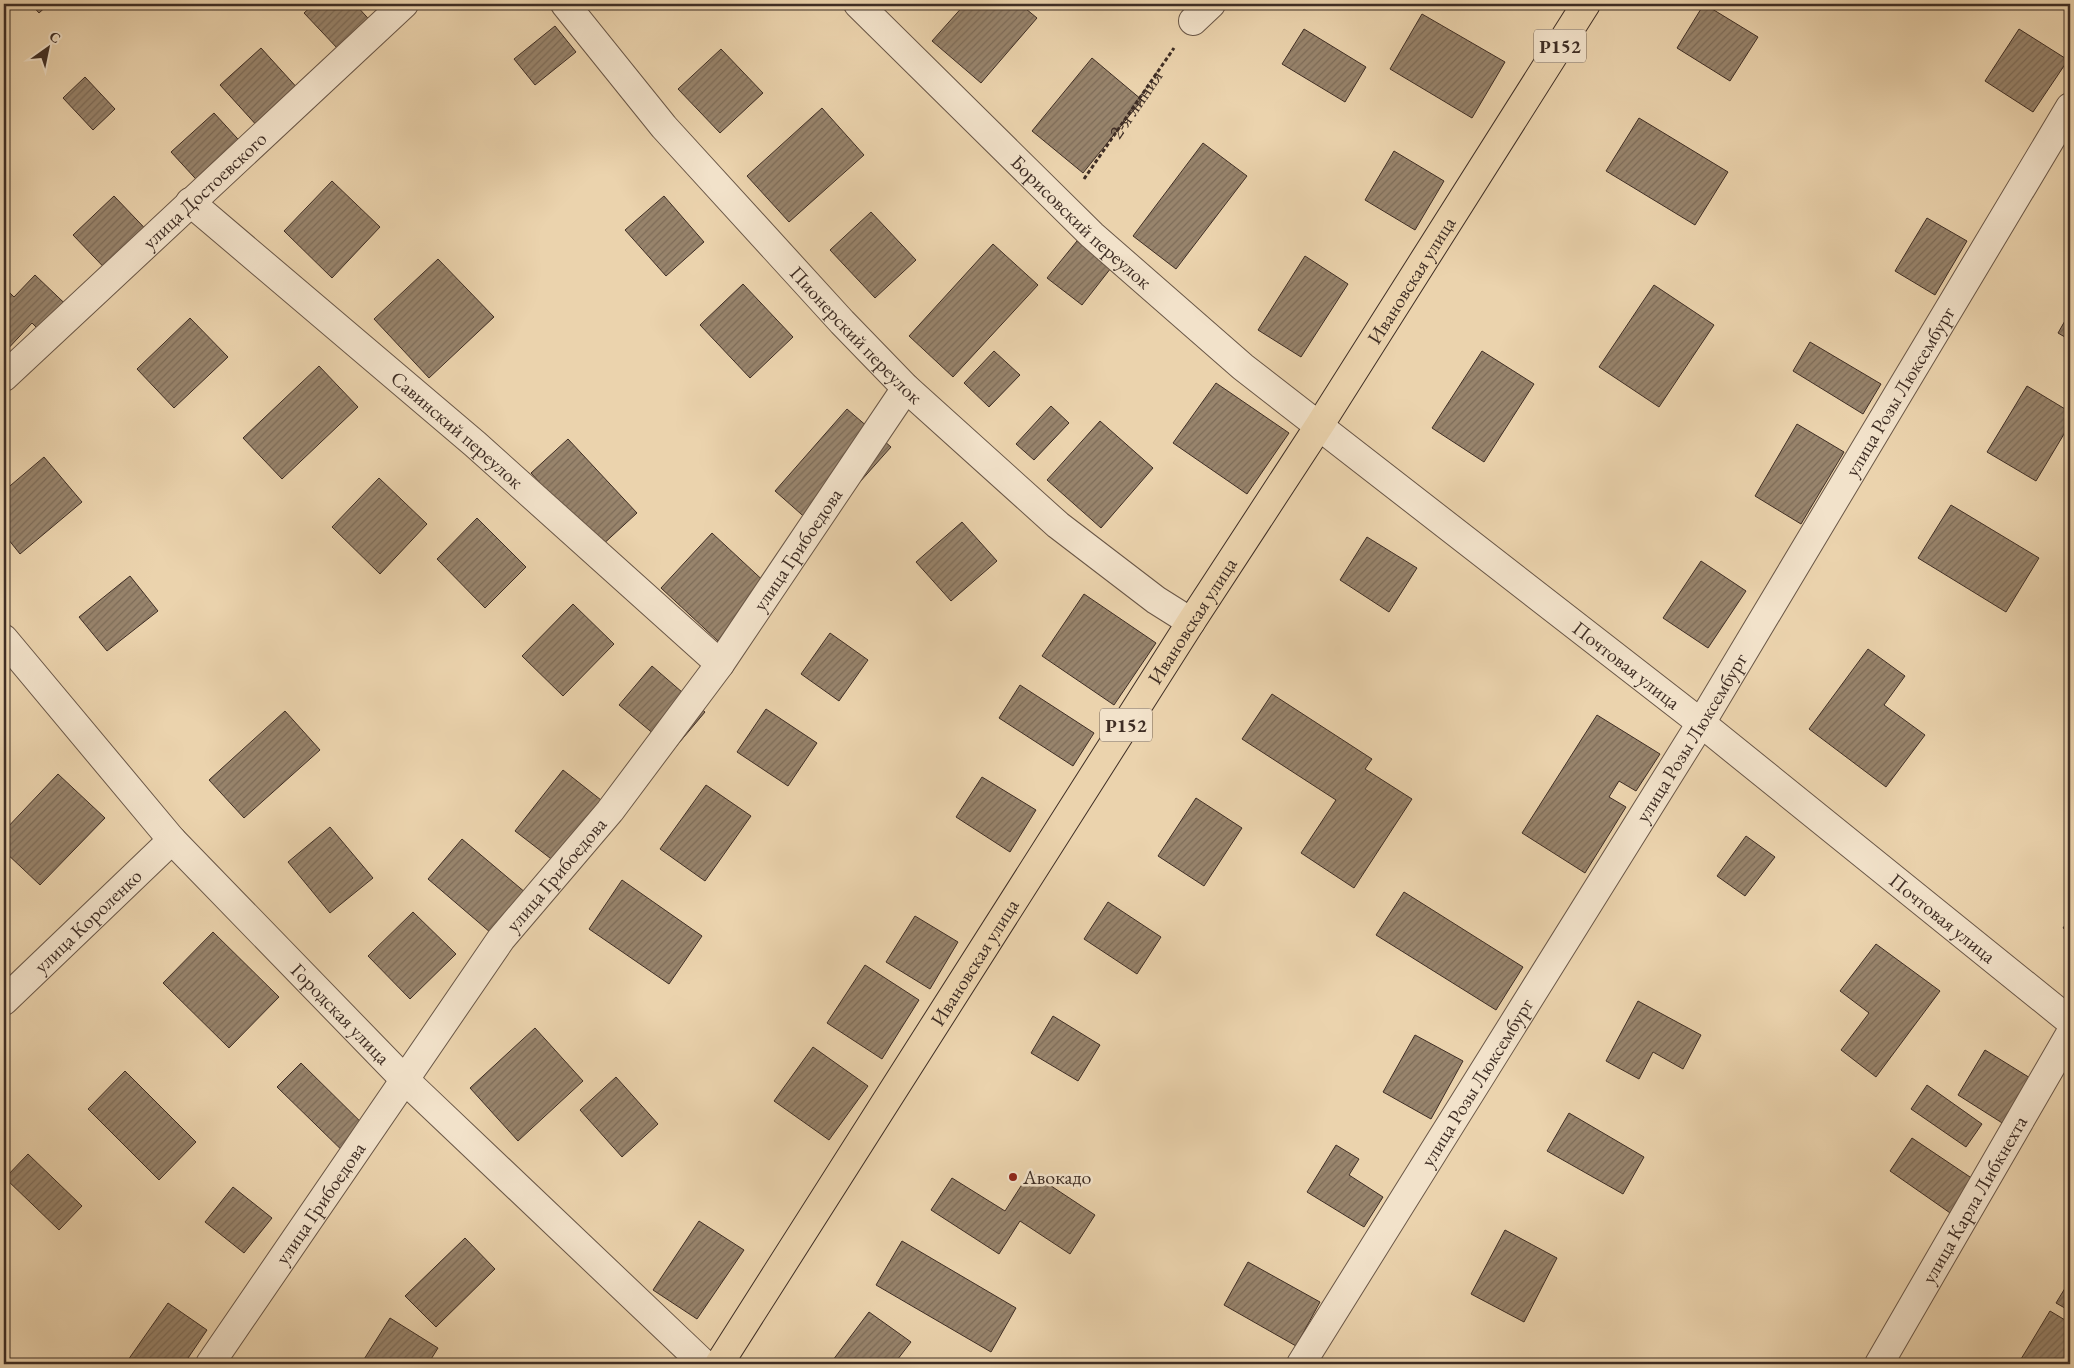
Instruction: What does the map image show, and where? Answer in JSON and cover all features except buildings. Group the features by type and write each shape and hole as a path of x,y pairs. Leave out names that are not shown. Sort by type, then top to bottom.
{"main road":[{"name":"Ивановская улица","path":"719,1364 1191,622 1319,426 1586,4"}],"street":[{"name":"улица Достоевского","path":"4,377 404,4"},
{"name":"Пионерский переулок","path":"565,4 664,127 842,322 906,388 1058,525 1156,600 1191,622"},
{"name":"Борисовский переулок","path":"858,4 1092,235 1243,367 1319,426"},
{"name":"улица Розы Люксембург","path":"1301,1364 1701,723 2070,106"},
{"name":"Савинский переулок","path":"190,202 475,444 720,664"},
{"name":"улица Грибоедова","path":"210,1364 501,939 610,811 720,664 906,388"},
{"name":"Почтовая улица","path":"1319,426 1701,723 2070,1021"},
{"name":"Городская улица","path":"4,639 172,840 404,1079 704,1364"},
{"name":"улица Короленко","path":"4,1001 172,840"},
{"name":"улица Карла Либкнехта","path":"1879,1364 2070,1034"}],"path":[{"name":"2-я линия","path":"1065,208 1202,12"}],"place":[{"name":"Авокадо","path":"1013,1177"}]}
